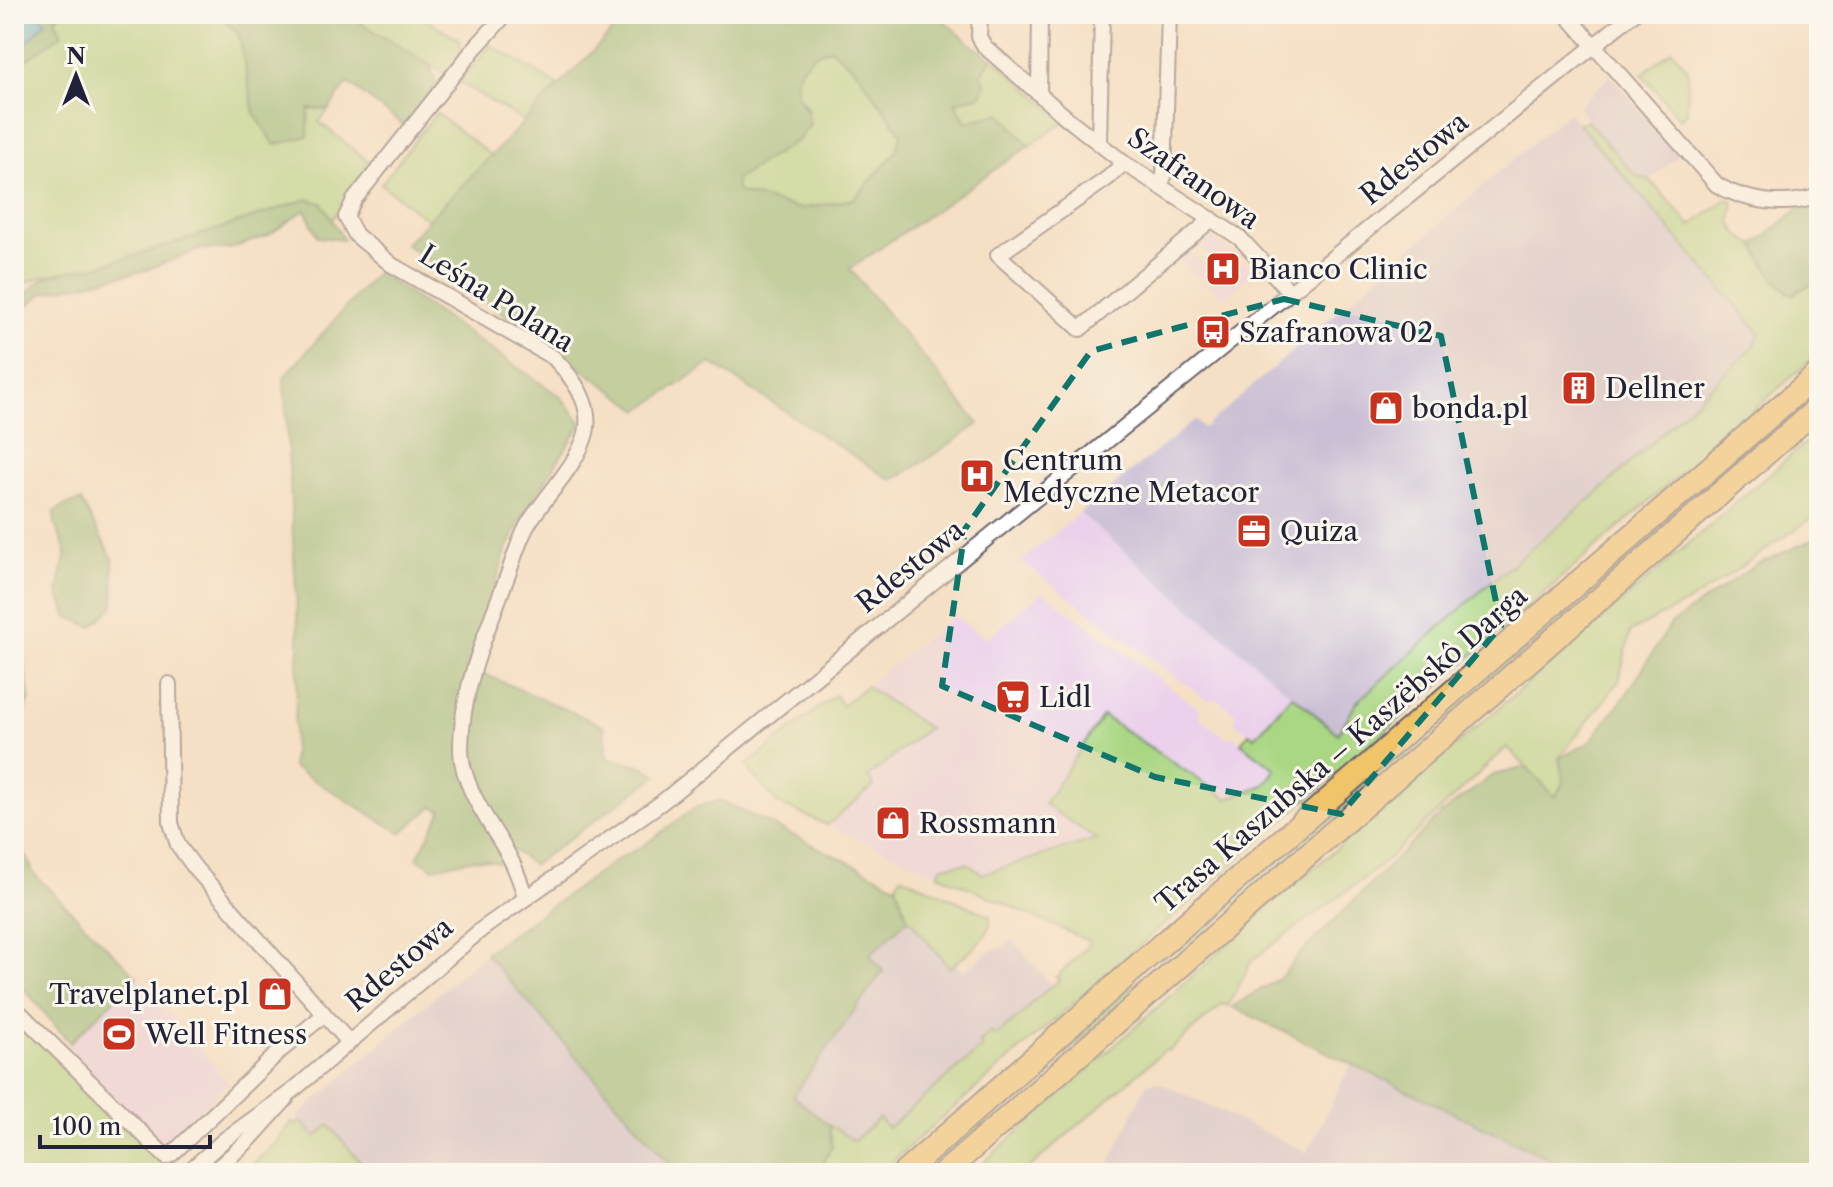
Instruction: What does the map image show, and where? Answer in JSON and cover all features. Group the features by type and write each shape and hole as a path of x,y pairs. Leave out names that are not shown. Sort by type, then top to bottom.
{"highway":[{"name":"Trasa Kaszubska – Kaszëbskô Darga","path":"904,1173 1819,373"},
{"name":"Trasa Kaszubska – Kaszëbskô Darga","path":"944,1173 1819,407"}],"street":[{"name":"Leśna Polana","path":"506,14 474,49 354,200 346,217 356,235 392,265 554,358 572,377 584,405 586,434 581,445 548,500 530,521 513,558 470,683 461,748 465,776 511,860 526,898"},
{"name":"Szafranowa","path":"980,14 981,43 1124,163 1240,238 1290,292"},
{"path":"1039,94 1040,14"},
{"name":"Szafranowa","path":"1099,142 1102,14"},
{"path":"1160,187 1164,176 1169,14"},
{"name":"Rdestowa","path":"187,1173 224,1140 278,1098 291,1092 459,947 661,803 1633,14"},
{"path":"1572,16 1593,46 1717,185 1742,196 1773,202 1794,203 1819,196"},
{"path":"1124,163 1108,178 998,255 1080,329 1212,219"},
{"path":"169,684 169,810 178,845 204,879 348,1041"},
{"path":"14,1007 166,1157 281,1050 324,1015"},
{"name":"Rdestowa","path":"212,1173 250,1139 284,1104 291,1092"}],"highlighted area":[{"path":"1284,299 1441,336 1501,626 1341,814 1155,777 942,686 965,529 1091,351"}],"shaded area":[{"path":"1610,76 1679,155 1650,180 1636,176 1587,121 1579,106"},
{"path":"1568,112 1760,334 1753,347 1601,490 1483,589 1357,702 1337,734 1080,513 1195,420 1204,428"},
{"path":"1202,239 1213,239 1256,271 1223,298 1177,259 1188,250 1205,264 1211,256 1196,244"},
{"path":"1080,513 1292,695 1255,737 1235,723 1236,714 1217,699 1207,700 1021,561"},
{"path":"1043,592 1199,709 1200,718 1228,739 1231,735 1277,769 1264,785 1228,799 1103,716 1097,839 982,874 943,866 938,874 827,825 874,786 867,777 927,728 866,686 953,616 986,638"},
{"path":"908,919 950,968 955,963 963,972 989,951 1002,948 1012,939 1052,986 995,1037 991,1033 979,1043 982,1048 888,1129 879,1118 854,1141 793,1097 883,971 870,956"},
{"path":"485,953 678,1173 370,1173 329,1126 316,1137 297,1117"},
{"path":"137,977 229,1083 218,1091 176,1143 154,1142 63,1051"},
{"path":"1351,1064 1580,1173 1105,1173 1147,1083 1158,1082 1307,1152"}],"green space":[{"path":"38,14 60,14 55,19 62,34 14,69 14,48 29,40 46,22"},
{"path":"60,14 218,14 239,34 254,113 329,109 319,122 374,166 332,219 322,203 101,265 41,277 22,284 14,294 14,69 61,34 55,19"},
{"path":"218,14 346,14 430,65 437,84 405,126 348,83 329,109 309,109 308,136 275,145 254,113 239,34"},
{"path":"346,14 416,14 459,39 462,52 445,74"},
{"path":"629,14 936,14 992,58 981,74 986,85 981,95 955,102 966,122 1001,113 1029,146 850,269 979,424 891,480 711,363 640,410 405,244","holes":["831,49 856,70 901,133 897,151 854,199 801,209 740,193 736,180 800,138 810,125 796,87 804,65 816,54"]},
{"path":"491,45 559,86 525,122 459,82"},
{"path":"831,49 856,70 901,133 897,151 854,199 801,209 740,193 735,180 800,138 809,111 798,95 797,79 804,64 816,54"},
{"path":"1672,50 1688,69 1687,113 1680,119 1642,74"},
{"path":"992,58 1066,121 1029,146 1001,113 966,122 955,102 981,95 981,74"},
{"path":"436,113 492,156 428,220 381,184"},
{"path":"1587,121 1636,176 1650,180 1691,226 1728,199 1733,201 1731,221 1734,229 1755,245 1760,257 1788,293 1819,280 1819,353 879,1173 818,1173 832,1146 829,1125 854,1141 879,1118 888,1128 982,1048 979,1043 991,1032 996,1036 1029,1008 1059,980 1056,977 1086,948 1089,941 938,874 942,866 968,863 982,874 1096,839 1044,804 1103,716 1228,799 1264,785 1276,769 1241,743 1249,733 1255,737 1292,695 1338,734 1357,702 1483,589 1601,490 1753,347 1760,333 1578,123"},
{"path":"307,199 322,203 344,240 318,237 305,210 269,235 230,249 201,249 146,270 44,293 21,310 14,324 22,299 36,284 48,277 128,258"},
{"path":"1819,202 1819,280 1794,295 1771,273 1755,245 1799,208"},
{"path":"377,272 561,397 582,423 523,516 506,551 468,667 604,726 607,758 640,765 658,775 533,865 506,845 499,863 473,860 433,868 417,858 442,810 432,807 401,833 292,767 299,647 284,377"},
{"path":"1819,385 1819,394 929,1173 919,1173"},
{"path":"1819,431 1819,513 1697,597 1630,632 1619,681 1559,758 1564,782 1555,797 1507,747 1379,867 1252,960 1228,1006 1223,1004 1169,1051 1165,1050 1023,1173 972,1173 1294,885"},
{"path":"81,501 113,559 114,606 92,627 68,617 58,593 66,551 55,525 54,512"},
{"path":"1819,530 1819,1173 1580,1173 1232,1007 1281,977 1300,954 1442,813 1493,775 1527,767 1555,797 1564,782 1559,758 1589,743 1626,695 1671,624 1757,564 1814,539"},
{"path":"14,608 30,700 14,729"},
{"path":"866,686 928,728 868,777 874,786 827,825 777,803 746,766 835,695 842,706"},
{"path":"720,800 896,885 908,919 870,955 883,971 793,1096 829,1125 832,1146 818,1173 678,1173 485,953 694,808"},
{"path":"14,846 27,857 34,874 137,977 70,1043 14,977"},
{"path":"901,876 989,915 990,922 984,937 950,968 908,919 896,885"},
{"path":"14,1014 175,1161 179,1168 176,1173 14,1173"},
{"path":"300,1121 316,1137 329,1125 370,1173 243,1173 276,1143 292,1122 295,1125"}],"water":[{"path":"14,14 38,14 46,22 29,40 14,48"}],"place":[{"name":"Bianco Clinic","path":"1223,269"},
{"name":"Szafranowa 02","path":"1213,332"},
{"name":"Dellner","path":"1579,388"},
{"name":"bonda.pl","path":"1386,408"},
{"name":"Centrum Medyczne Metacor","path":"977,476"},
{"name":"Quiza","path":"1254,531"},
{"name":"Lidl","path":"1013,697"},
{"name":"Rossmann","path":"893,823"},
{"name":"Travelplanet.pl","path":"275,994"},
{"name":"Well Fitness","path":"119,1034"}]}
